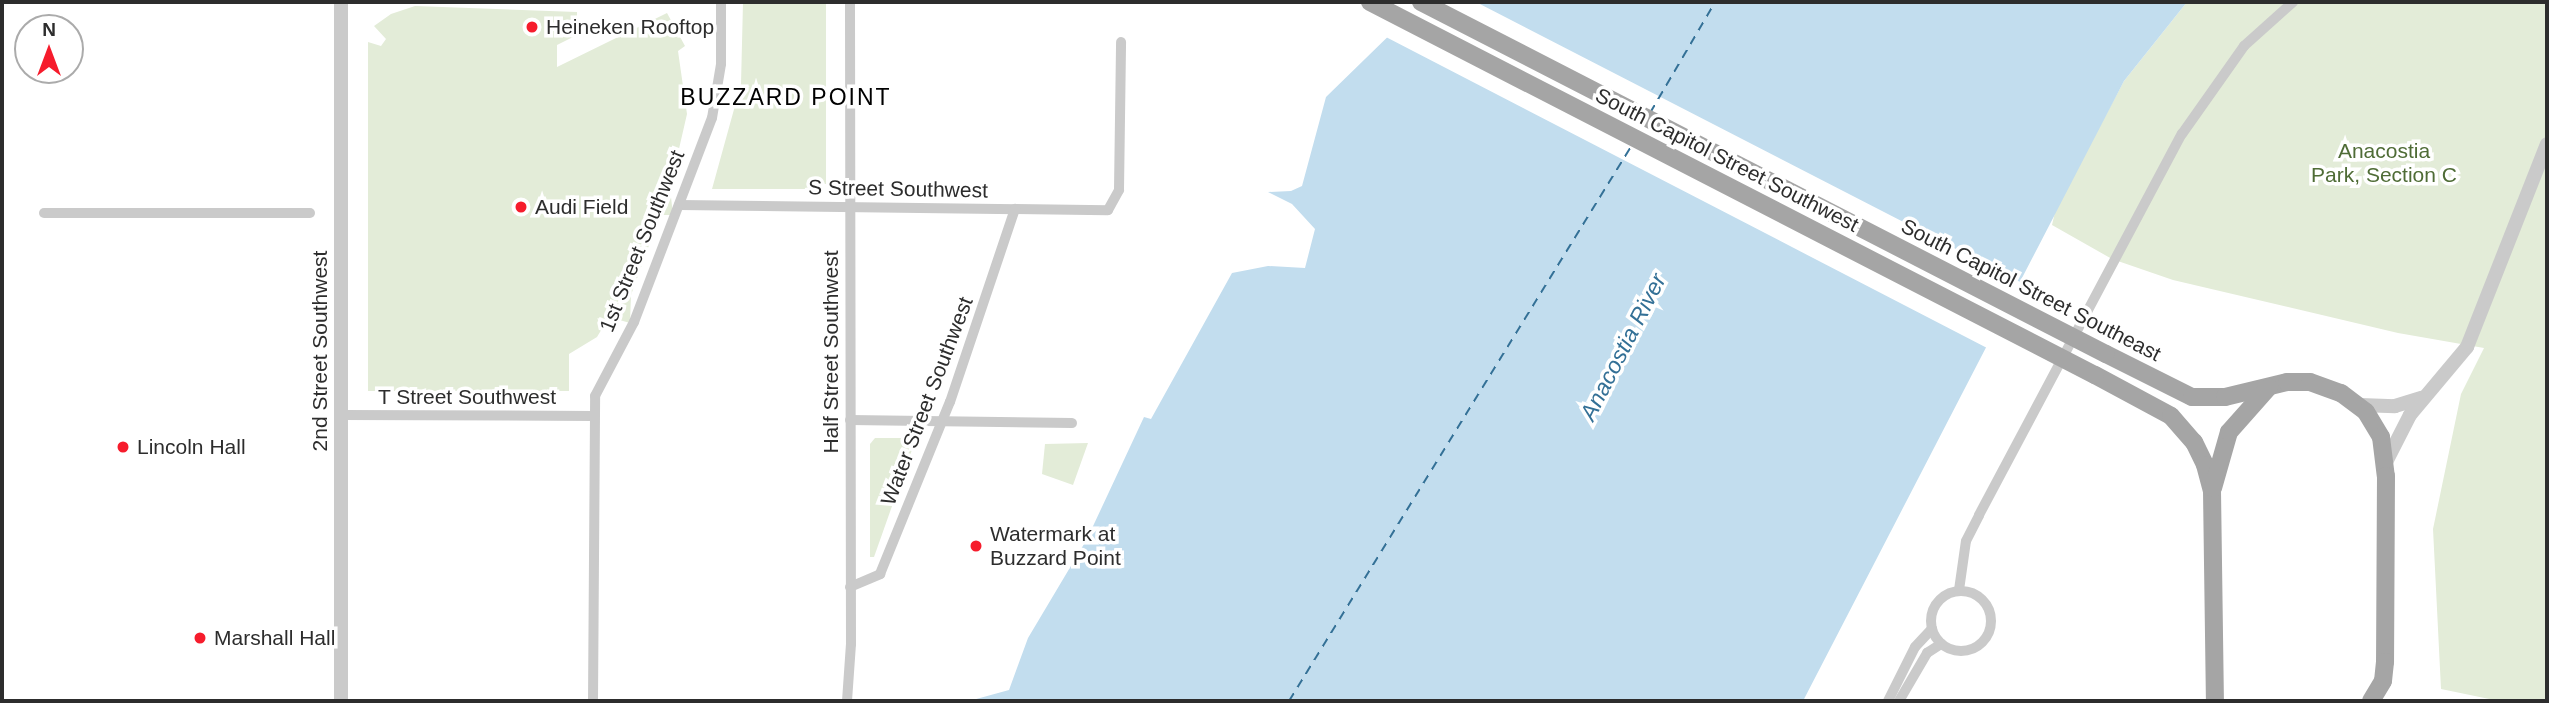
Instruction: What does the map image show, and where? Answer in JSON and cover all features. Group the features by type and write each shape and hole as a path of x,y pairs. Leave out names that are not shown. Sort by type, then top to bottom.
{"main road":[{"name":"South Capitol Street Southwest","path":"1370,2 2164,411 2182,427 2199,449 2213,491 2215,701"},
{"name":"South Capitol Street Southeast","path":"1421,2 2193,397 2225,397 2269,387 2310,382 2360,405"},
{"path":"2213,491 2229,432 2269,387"},
{"path":"2360,405 2381,437 2385,464 2383,701"},
{"path":"2214,675 2227,701"},
{"path":"2371,701 2382,681"}],"street":[{"name":"2nd Street Southwest","path":"341,2 341,701"},
{"name":"1st Street Southwest","path":"593,701 593,416 601,379 634,322 716,104 722,53 721,2"},
{"name":"Half Street Southwest","path":"847,701 850,587 850,2"},
{"path":"1959,590 1966,541 2112,259 2196,110 2244,46 2294,2"},
{"name":"S Street Southwest","path":"679,205 1103,210 1115,204 1119,190 1121,42"},
{"path":"2385,464 2405,422 2453,368 2473,334 2547,144"},
{"name":"Water Street Southwest","path":"850,587 866,584 880,574 942,420 1005,248 1015,209"},
{"path":"44,213 310,213"},
{"path":"2360,405 2395,406 2427,396"},
{"name":"T Street Southwest","path":"341,415 593,416"},
{"path":"850,420 1072,423"},
{"path":"1888,701 1915,647 1931,629 1933,608 1940,599 1959,590 1984,600 1991,626 1975,648 1957,651 1941,643 1931,629"},
{"path":"1899,701 1927,653 1941,643"}],"green space":[{"path":"743,2 826,2 826,184 814,183 813,189 712,189 741,84"},
{"name":"Anacostia Park, Section C","path":"2187,2 2547,2 2547,701 2499,701 2441,689 2433,529 2461,394 2484,348 2398,333 2173,280 2112,259 2052,225 2056,208 2124,81"},
{"name":"Audi Field","path":"415,6 577,12 577,35 557,45 557,67 667,13 685,46 678,51 687,114 670,188 673,215 660,215 631,295 630,323 609,317 597,337 569,354 569,391 368,391 368,42 381,46 386,39 374,26 391,14"},
{"path":"875,438 910,438 914,444 874,557 870,557 870,444"},
{"path":"1088,443 1073,485 1042,474 1045,444"}],"water":[{"name":"Anacostia River","path":"1407,2 2187,2 2124,81 1803,701 969,701 1009,690 1028,638 1087,539 1144,417 1151,419 1232,273 1268,266 1305,268 1315,229 1292,204 1268,192 1291,191 1302,186 1326,97 1405,20"}],"pier":[{"path":"1403,2 1476,2 2024,284 1989,349 1384,36 1403,18"}],"ferry route":[{"path":"1650,113 1715,2"},
{"path":"1289,701 1632,145"}],"place":[{"name":"Heineken Rooftop","path":"532,27"},
{"name":"Audi Field","path":"521,207"},
{"name":"Lincoln Hall","path":"123,447"},
{"name":"Watermark at Buzzard Point","path":"976,546"},
{"name":"Marshall Hall","path":"200,638"}],"district":[{"name":"BUZZARD POINT","path":"786,97"}]}
